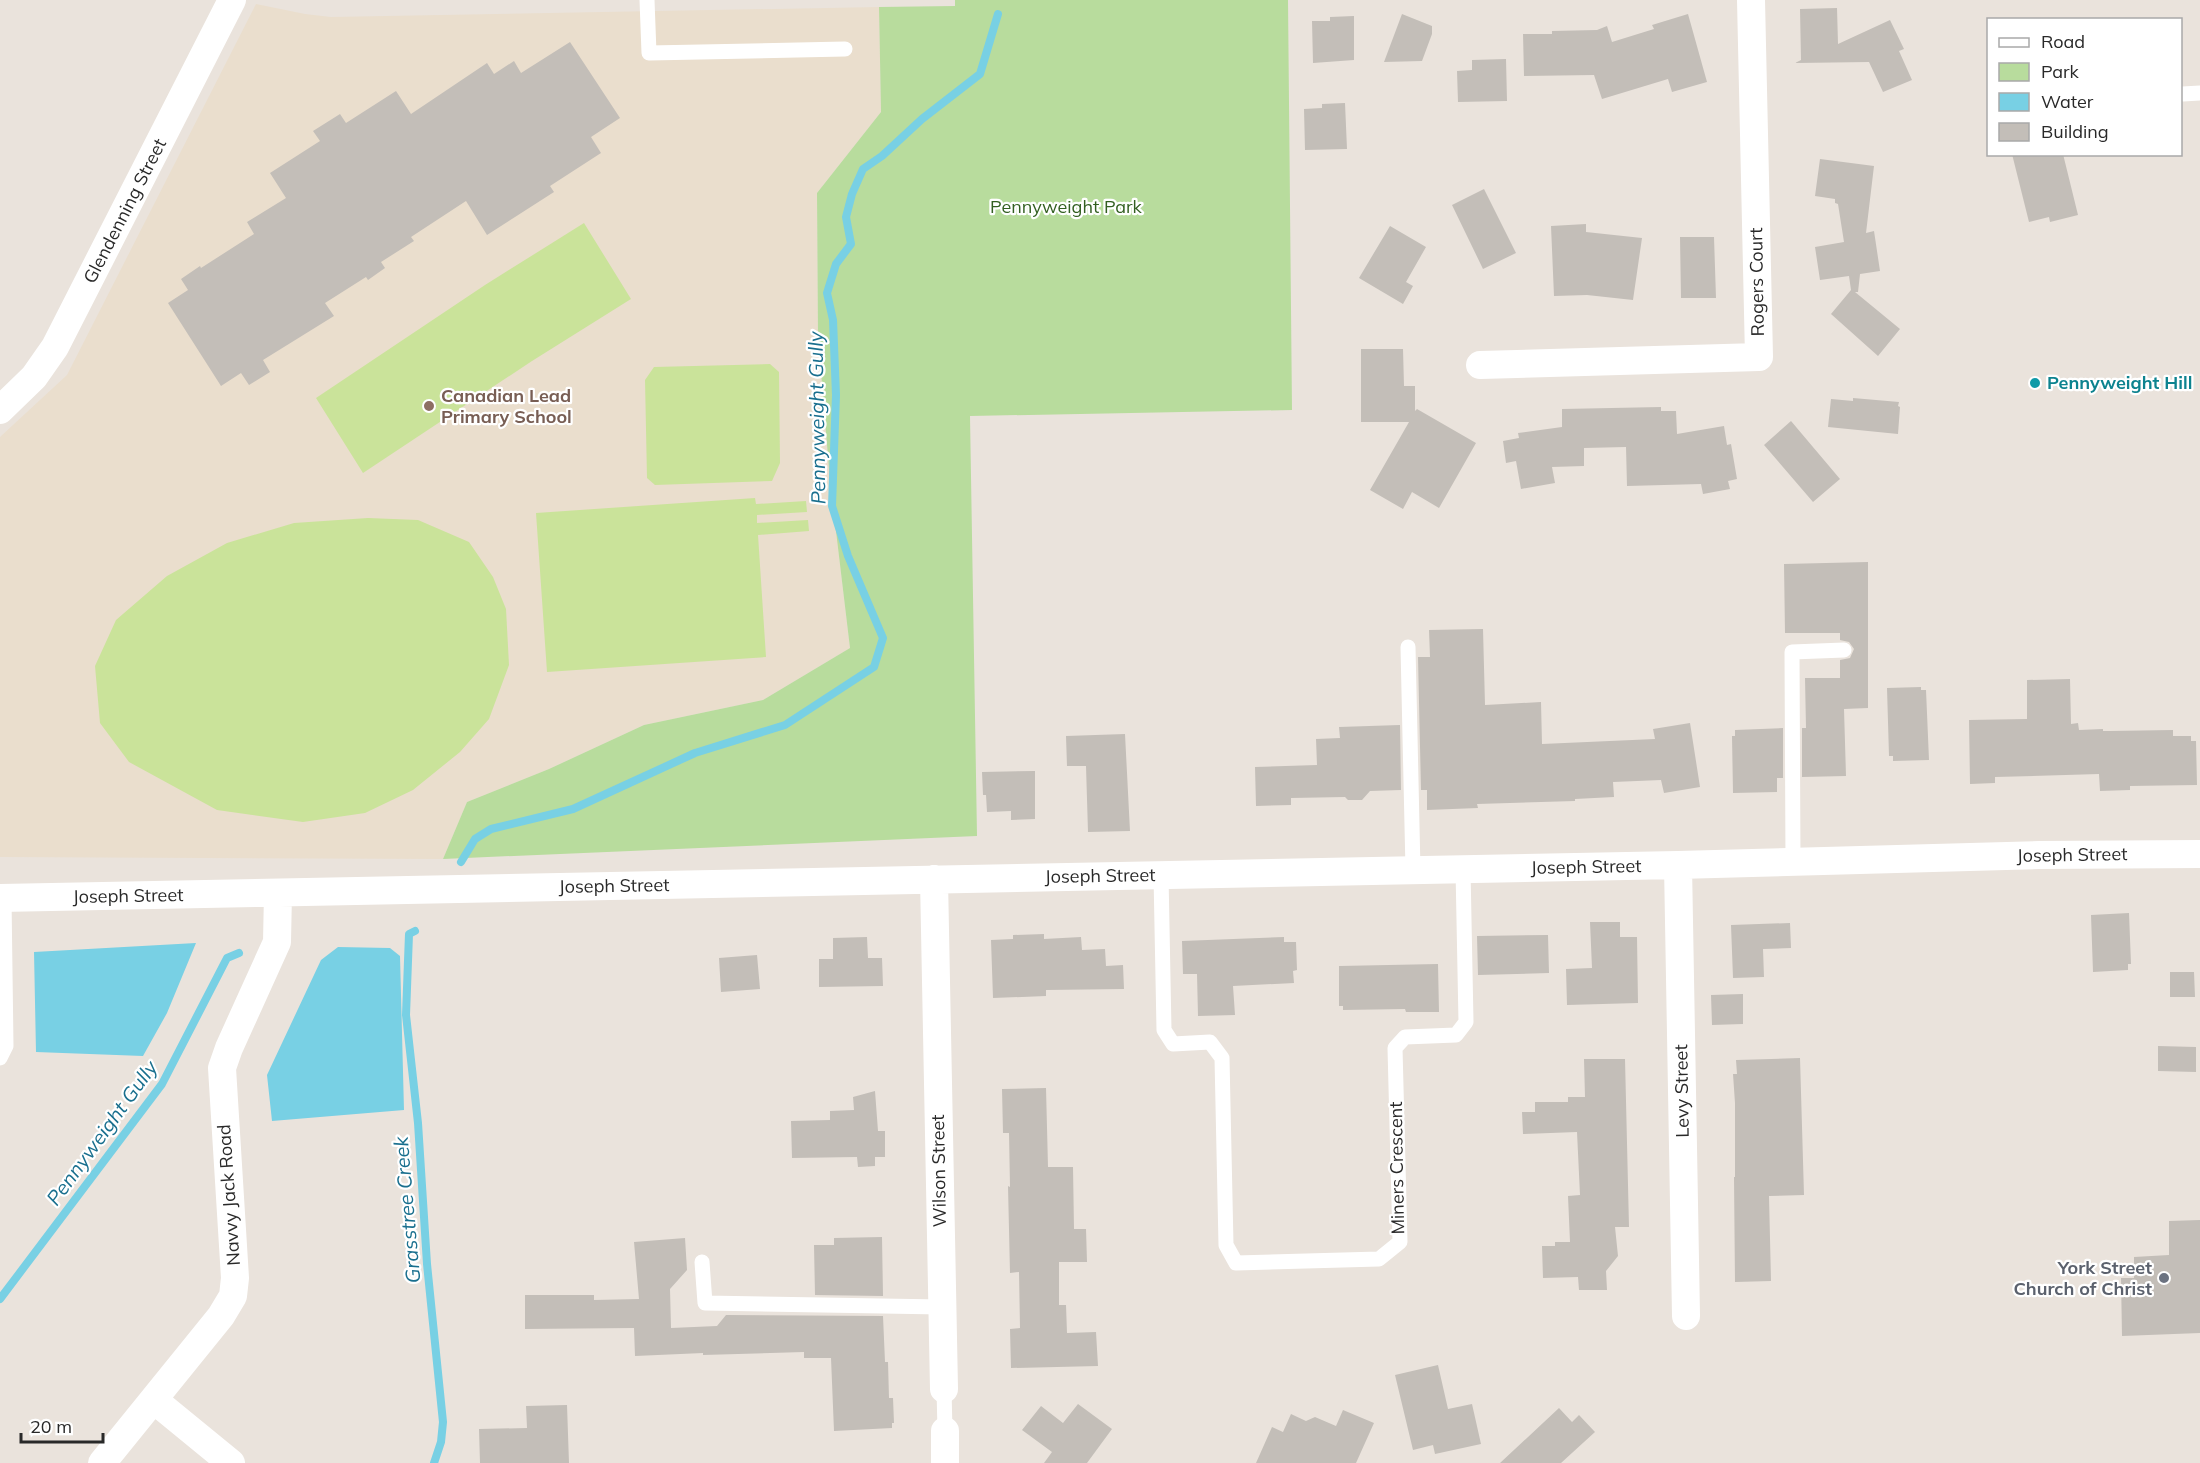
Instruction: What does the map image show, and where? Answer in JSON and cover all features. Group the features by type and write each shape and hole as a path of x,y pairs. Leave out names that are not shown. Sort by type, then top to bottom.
{"street":[{"name":"Glendenning Street","path":"0,410 34,377 55,347 232,0"},
{"name":"Rogers Court","path":"1480,365 1759,357 1751,0"},
{"name":"Joseph Street","path":"2,898 1678,865 2039,855 2200,854"},
{"name":"Levy Street","path":"1678,865 1686,1316"},
{"name":"Wilson Street","path":"934,879 944,1389"},
{"name":"Navvy Jack Road","path":"102,1463 221,1316 234,1291 222,1068 228,1048 277,942 278,893"},
{"path":"154,1400 231,1463"},
{"name":"Wilson Street","path":"945,1431 945,1463"}],"lane":[{"path":"647,0 649,53 846,49"},
{"path":"2183,94 2200,93"},
{"path":"1408,647 1413,870"},
{"path":"1793,862 1792,652 1844,650"},
{"name":"Miners Crescent","path":"1161,875 1164,1030 1173,1044 1210,1042 1222,1058 1226,1245 1236,1263 1379,1259 1400,1242 1395,1048 1405,1036 1456,1035 1466,1022 1463,869"},
{"path":"0,1058 6,1046 2,898"},
{"path":"702,1262 705,1303 942,1307"},
{"name":"Wilson Street","path":"944,1389 945,1431"}],"shaded area":[{"name":"Canadian Lead Primary School","path":"256,4 331,17 879,7 881,112 817,193 818,336 830,481 850,648 763,700 644,725 549,769 467,802 443,859 0,857 0,437 67,375"}],"green space":[{"name":"Pennyweight Park","path":"955,0 1288,0 1292,410 970,416 977,836 443,859 467,802 549,769 644,725 763,700 850,648 830,481 818,336 817,193 881,112 879,7 955,6"},
{"path":"584,223 631,299 532,361 363,473 316,398 485,285"},
{"path":"770,364 779,372 780,463 772,481 655,485 647,478 645,380 654,367"},
{"path":"755,498 756,504 806,501 807,512 757,515 757,523 808,520 809,531 758,535 766,657 547,672 536,513"},
{"path":"368,518 418,520 469,542 493,577 506,609 509,665 489,719 460,752 413,790 365,813 303,822 217,810 129,762 100,723 95,666 116,620 167,576 227,543 294,523"}],"water":[{"path":"196,943 167,1013 143,1056 36,1052 34,952"},
{"path":"338,947 390,948 400,956 404,1110 272,1121 267,1075 321,960"}],"building":[{"path":"1837,8 1838,44 1890,20 1904,49 1899,51 1912,80 1883,92 1869,62 1795,63 1801,60 1800,9"},
{"path":"1402,14 1432,26 1432,34 1422,61 1384,62"},
{"path":"1688,14 1707,82 1672,92 1668,79 1602,99 1594,75 1524,76 1523,34 1597,30 1607,26 1612,42 1654,29 1652,25"},
{"path":"1354,16 1354,60 1313,63 1312,21 1330,21 1330,17"},
{"path":"570,42 620,118 591,137 601,153 550,186 554,192 487,235 466,201 411,237 414,241 381,262 385,268 325,303 334,316 263,360 270,372 249,385 241,373 221,386 168,303 188,290 181,279 254,234 247,222 286,198 270,173 320,141 313,131 340,114 346,123 396,91 411,114 487,63 494,74 514,61 521,73"},
{"path":"1506,59 1507,101 1458,102 1457,71 1472,70 1472,60"},
{"path":"1345,103 1347,149 1305,150 1304,109 1322,108 1322,104"},
{"path":"2012,156 2063,156 2078,215 2050,222 2049,217 2029,222"},
{"path":"1820,159 1874,166 1866,233 1874,231 1880,271 1860,274 1858,292 1855,292 1900,329 1878,356 1831,314 1851,290 1849,276 1820,280 1815,247 1844,242 1838,204 1835,203 1835,199 1815,196"},
{"path":"1484,189 1516,253 1483,269 1452,205"},
{"path":"1586,224 1586,232 1642,238 1633,300 1587,295 1554,296 1551,226"},
{"path":"1390,226 1426,247 1406,282 1413,286 1403,304 1359,278"},
{"path":"1680,237 1714,237 1716,298 1681,298"},
{"path":"1361,349 1403,349 1404,386 1415,386 1415,411 1417,409 1476,443 1439,508 1412,492 1403,509 1370,490 1409,422 1361,422"},
{"path":"1853,398 1899,402 1898,434 1828,427 1831,399 1853,401"},
{"path":"1661,407 1661,411 1676,411 1677,434 1724,426 1727,445 1731,444 1737,479 1728,481 1730,489 1703,494 1701,484 1627,486 1626,447 1584,448 1584,466 1552,467 1555,483 1521,489 1516,461 1506,463 1503,441 1519,438 1518,433 1562,427 1562,409"},
{"path":"1791,421 1840,479 1813,502 1764,445"},
{"path":"1868,562 1868,708 1844,709 1846,776 1802,777 1802,728 1806,728 1805,678 1840,678 1840,660 1850,658 1854,649 1849,642 1840,640 1840,633 1785,633 1784,564"},
{"path":"1483,629 1485,705 1541,702 1542,744 1655,739 1653,729 1690,723 1700,787 1664,793 1661,780 1613,782 1614,797 1575,799 1575,801 1477,804 1478,808 1427,810 1427,790 1421,790 1418,657 1430,657 1429,630"},
{"path":"2070,679 2071,724 2078,723 2079,730 2173,730 2173,736 2191,736 2191,741 2196,741 2197,785 2130,786 2130,790 2100,791 2099,774 1995,777 1995,783 1970,784 1969,720 2027,719 2027,680"},
{"path":"1921,687 1921,690 1926,690 1929,760 1893,761 1893,756 1889,756 1887,688"},
{"path":"1400,725 1401,790 1370,791 1362,800 1348,800 1345,797 1291,798 1291,805 1256,806 1255,767 1317,765 1316,739 1340,738 1339,727"},
{"path":"1783,728 1783,778 1777,778 1777,792 1733,793 1732,736 1735,736 1735,730"},
{"path":"1125,734 1130,831 1088,832 1086,766 1067,766 1066,736"},
{"path":"1035,771 1035,819 1011,820 1011,811 987,812 986,795 983,795 982,772"},
{"path":"2129,913 2131,964 2128,964 2128,970 2093,972 2091,915"},
{"path":"1590,922 1620,922 1620,937 1637,937 1638,1003 1567,1005 1566,969 1592,968"},
{"path":"1790,923 1791,948 1763,949 1764,977 1733,978 1731,925"},
{"path":"1044,934 1044,939 1081,937 1082,950 1105,949 1106,966 1123,965 1124,989 1046,990 1046,996 993,998 991,940 1013,939 1013,935"},
{"path":"1548,935 1549,973 1478,975 1477,936"},
{"path":"867,937 868,958 882,958 883,986 819,987 819,959 833,959 833,938"},
{"path":"1284,937 1284,942 1296,942 1297,970 1293,971 1294,983 1233,986 1235,1015 1198,1016 1197,974 1183,974 1182,941"},
{"path":"757,955 760,989 721,992 719,958"},
{"path":"1438,964 1439,1012 1406,1012 1405,1009 1343,1010 1343,1006 1339,1006 1339,966"},
{"path":"2170,972 2194,972 2195,997 2170,997"},
{"path":"1743,994 1743,1024 1712,1025 1711,995"},
{"path":"2158,1046 2196,1047 2196,1072 2158,1071"},
{"path":"1800,1058 1804,1195 1769,1196 1771,1281 1735,1282 1733,1074 1737,1074 1736,1060"},
{"path":"1584,1059 1625,1059 1629,1227 1615,1227 1618,1256 1606,1271 1607,1290 1579,1290 1578,1277 1543,1278 1542,1246 1555,1246 1555,1242 1570,1242 1568,1196 1580,1195 1577,1132 1523,1134 1522,1112 1535,1112 1535,1102 1568,1102 1568,1097 1585,1097"},
{"path":"1046,1088 1048,1167 1073,1167 1074,1229 1086,1229 1087,1262 1059,1262 1059,1305 1066,1305 1067,1333 1096,1332 1098,1366 1011,1368 1010,1329 1020,1328 1019,1272 1010,1273 1009,1133 1003,1133 1002,1089"},
{"path":"875,1091 878,1131 885,1131 885,1157 875,1157 875,1166 858,1167 857,1157 792,1158 791,1121 830,1120 830,1111 854,1110 853,1097"},
{"name":"York Street Church of Christ","path":"2200,1220 2200,1333 2122,1336 2121,1278 2134,1278 2134,1257 2169,1255 2169,1221"},
{"path":"882,1237 883,1296 815,1295 814,1245 834,1245 834,1238"},
{"path":"685,1238 687,1270 670,1289 671,1328 717,1326 726,1315 883,1316 889,1398 893,1398 894,1423 892,1423 892,1428 834,1431 831,1358 804,1358 804,1352 635,1356 634,1328 525,1329 525,1295 594,1295 594,1300 639,1299 634,1242"},
{"path":"1438,1365 1448,1409 1472,1404 1481,1444 1435,1454 1433,1445 1413,1450 1395,1375"},
{"path":"1078,1404 1112,1429 1087,1463 1044,1463 1052,1452 1022,1430 1041,1406 1063,1423"},
{"path":"567,1405 569,1463 480,1463 479,1429 527,1428 526,1406"},
{"path":"1559,1408 1572,1422 1579,1415 1595,1432 1561,1463 1500,1463"},
{"path":"1343,1410 1374,1423 1356,1463 1256,1463 1272,1427 1283,1432 1291,1414 1306,1421 1315,1417 1336,1426"}],"waterway":[{"name":"Pennyweight Gully","path":"461,862 475,839 491,829 573,809 695,753 785,725 874,667 883,638 848,556 832,506 836,395 833,320 827,293 836,264 851,244 846,217 852,194 863,169 882,156 922,119 980,74 998,14"},
{"name":"Grasstree Creek","path":"415,931 409,934 406,1015 418,1123 427,1264 443,1422 441,1442 434,1463"},
{"name":"Pennyweight Gully","path":"0,1299 162,1084 227,958 239,953"}],"place":[{"name":"Pennyweight Hill","path":"2035,383"},
{"name":"Canadian Lead Primary School","path":"429,406"},
{"name":"York Street Church of Christ","path":"2164,1278"}]}
